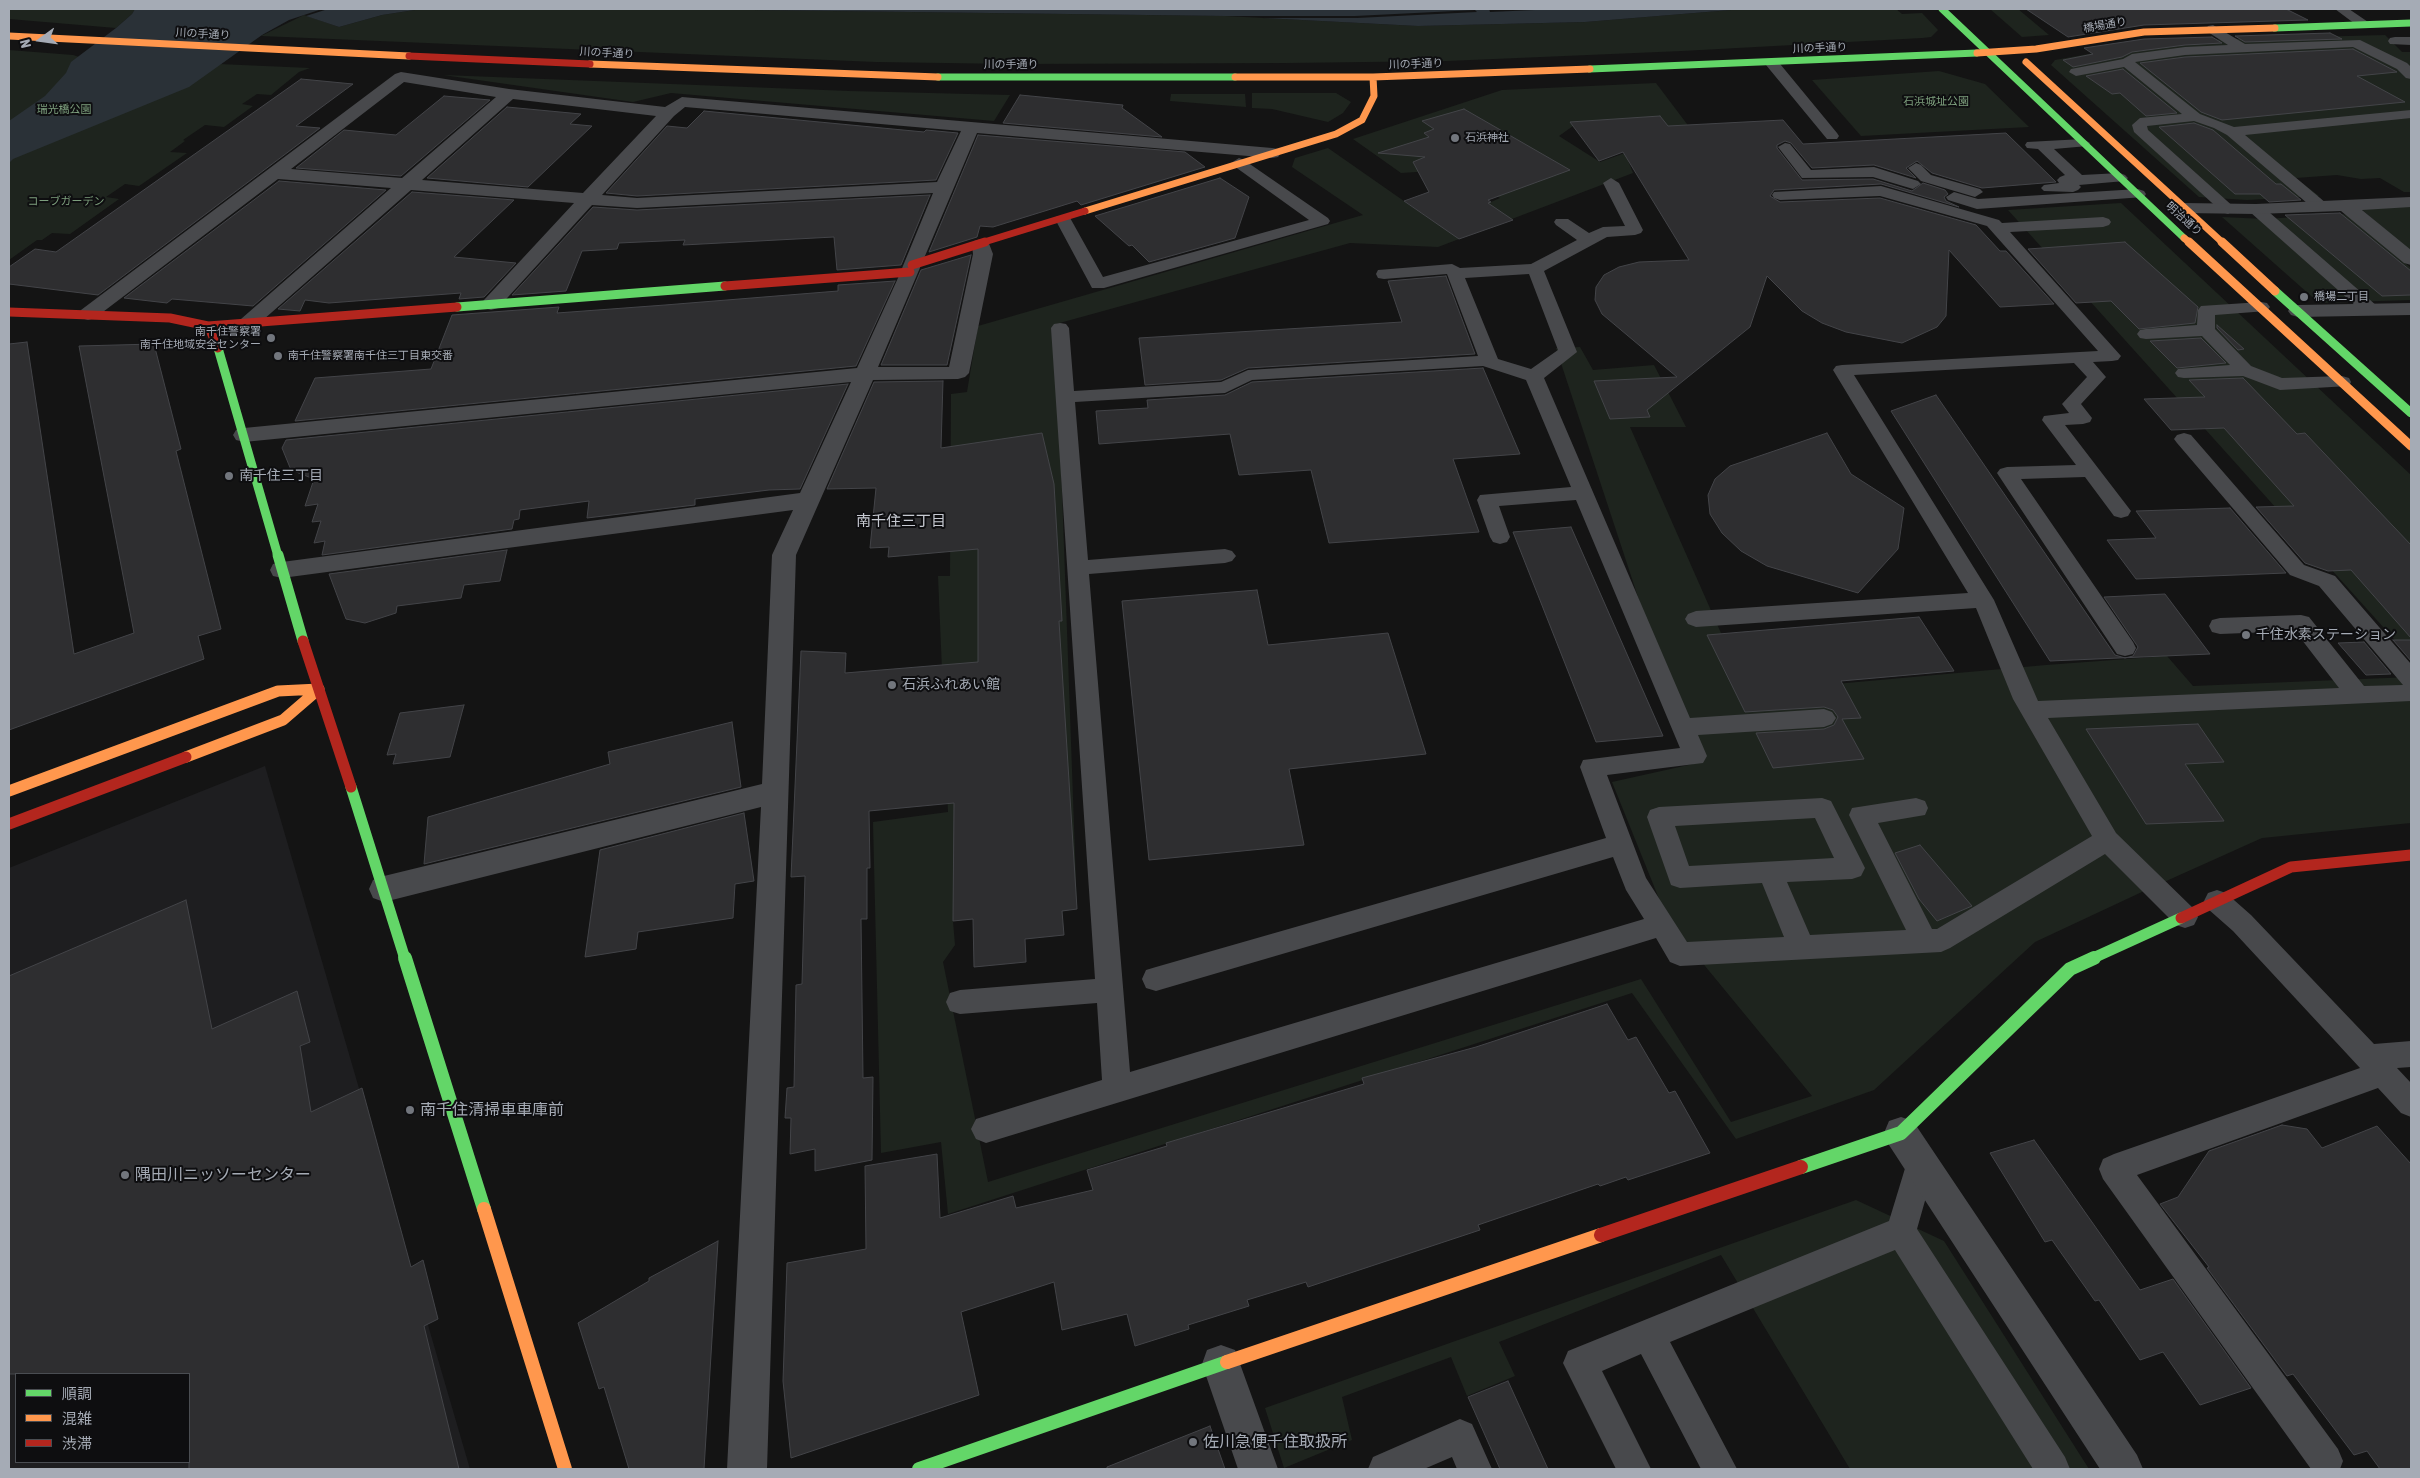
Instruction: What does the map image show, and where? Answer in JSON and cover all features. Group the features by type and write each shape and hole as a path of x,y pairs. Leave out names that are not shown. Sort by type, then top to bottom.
{"main road":[{"name":"明治通り","path":"1942,9 2120,178 2411,446"},
{"name":"橋場通り","path":"2014,51 2137,32 2411,23"},
{"name":"川の手通り","path":"9,36 244,49 897,77 1373,77 2014,51"},
{"name":"明治通り","path":"2003,41 2183,208 2411,412"},
{"path":"9,312 183,319 208,326 911,268 1239,163 1336,134 1362,120 1374,96 1373,77"},
{"path":"208,326 217,345 319,690 384,889 565,1469"},
{"path":"9,791 278,691 319,690"},
{"path":"9,824 283,720 319,690"},
{"path":"919,1469 1221,1364 1911,1147 2070,969 2291,867 2411,856"}],"street":[{"path":"88,314 401,77 509,94 668,112"},
{"path":"248,323 408,185 509,94"},
{"path":"492,304 585,200 668,112 682,102 1272,153"},
{"path":"747,1469 776,792 784,555 972,126"},
{"path":"275,173 637,203 944,187"},
{"path":"2183,208 2256,209 2411,202"},
{"path":"2346,205 2411,259"},
{"path":"244,435 634,396 777,384 863,374 958,373 983,254 981,245"},
{"path":"2298,311 2411,309"},
{"path":"282,570 807,500"},
{"path":"384,889 776,792"},
{"path":"1911,1147 2123,1469"},
{"path":"1221,1364 1258,1469"}],"lane":[{"path":"2341,9 2364,24"},
{"path":"2213,29 2242,48"},
{"path":"2395,41 2411,41"},
{"path":"2076,72 2127,62 2132,58 2176,52 2355,43 2402,66 2411,75"},
{"path":"1771,62 1832,136"},
{"path":"2127,62 2194,117 2219,125 2232,132 2320,206"},
{"path":"2232,132 2411,114"},
{"path":"2194,117 2145,121 2139,125 2141,132 2228,209"},
{"path":"2026,146 2083,143"},
{"path":"2042,145 2078,180"},
{"path":"1785,147 1807,175 1874,172 1977,204 2138,194"},
{"path":"1063,219 1098,284 1322,221 1239,163"},
{"path":"1916,168 1926,178 1971,192 2073,187 2065,180 2120,178"},
{"path":"1454,273 1535,269 1603,232 1635,230 1611,183"},
{"path":"1780,195 1880,191 1993,223 2112,356 1842,370 1983,600 2025,699 2107,840 2185,917"},
{"path":"2256,209 2371,310"},
{"path":"1562,222 1588,240"},
{"path":"1998,228 2102,222"},
{"path":"1384,274 1452,269 1490,363"},
{"path":"1534,376 1568,352 1535,269"},
{"path":"2261,307 2207,310 2206,330 2245,370 2280,384 2342,382"},
{"path":"1060,328 1116,1089"},
{"path":"2146,334 2206,330"},
{"path":"2079,358 2096,377 2072,404 2082,418 2051,420 2121,511"},
{"path":"1065,397 1225,387 1248,375 1484,361 1534,376"},
{"path":"2184,373 2245,370"},
{"path":"1534,376 1695,756 1592,767 1635,882 1680,954 1941,940 2107,840"},
{"path":"2184,438 2297,570 2327,582 2411,679"},
{"path":"2091,471 2007,473 2125,648"},
{"path":"1500,537 1487,500 1584,493"},
{"path":"1078,568 1225,556"},
{"path":"1696,619 1983,600"},
{"path":"2220,626 2301,623 2359,696"},
{"path":"2032,710 2411,693"},
{"path":"1683,727 1824,718"},
{"path":"1822,808 1852,868 1770,873 1680,877 1659,817 1822,808"},
{"path":"1916,808 1861,815 1925,941"},
{"path":"1156,979 1621,844"},
{"path":"1770,873 1802,947"},
{"path":"2217,901 2242,923 2411,1103"},
{"path":"986,1129 1662,925"},
{"path":"960,1002 1109,990"},
{"path":"2326,1461 2114,1169 2411,1054"},
{"path":"1911,1147 1901,1232 2053,1469"},
{"path":"1634,1469 1580,1363 1901,1232"},
{"path":"1648,1334 1720,1469"},
{"path":"1385,1469 1460,1436 1475,1469"}],"shaded area":[{"path":"135,9 322,9 289,20 262,35 189,87 13,159 9,163 9,121 45,96 66,73 71,62 116,28"},
{"path":"328,9 421,9 382,15 339,27 306,16"},
{"path":"676,9 1489,9 1490,12 1557,9 1743,9 1585,22 1418,26 1263,18 1357,18 1477,12 1475,10 1355,16 1225,16"},
{"path":"265,766 470,1469 9,1469 9,868"}],"green space":[{"path":"9,9 135,9 116,28 9,19"},
{"path":"421,9 676,9 1225,16 1418,26 1585,22 1743,9 1896,9 1902,14 1922,13 1938,30 1931,37 1922,38 1447,61 1013,64 876,62 261,36 304,15 339,27 382,15"},
{"path":"1990,9 2018,9 2049,35 2022,37"},
{"path":"2385,35 2402,52 2411,52 2411,192 2404,192 2380,178 2361,179 2337,175 2296,178 2319,196 2247,200 2199,197 2051,65 2055,60 2161,41"},
{"name":"瑞光橋公園","path":"9,50 73,55 82,58 310,68 299,72 271,95 257,94 242,104 253,106 224,127 205,125 183,140 185,141 170,152 187,153 139,186 125,184 106,197 119,199 70,234 52,233 42,240 37,240 9,260"},
{"name":"石浜城址公園","path":"1939,71 1985,84 2029,127 1861,136 1812,80"},
{"path":"443,75 849,91 1010,95 994,121 671,93 633,102"},
{"path":"1656,83 1690,128 1580,135 1573,126 1559,136 1600,162 1625,153 1633,173 1438,247 1350,243 1056,324 1077,909 953,921 955,945 943,962 988,1182 1641,979 1731,1122 1812,1096 1668,921 1612,782 1693,764 1556,348 1580,347 1593,370 1654,365 1686,427 1630,427 1747,692 2167,656 2193,686 2411,677 2411,823 2262,838 2035,942 1874,1090 1736,1139 1632,993 948,1214 941,1142 881,1153 873,822 948,812 938,576 950,576 951,394 967,392 978,326 1363,215 1292,167 1295,158 1328,148 1434,222 1491,202 1500,198 1463,174 1463,169 1401,173 1353,139 1502,90"},
{"path":"1252,93 1336,93 1351,102 1343,113 1328,122 1272,109 1252,108"},
{"path":"1171,94 1245,94 1246,107 1170,101"},
{"path":"2121,203 2411,475 2411,658 2008,210"},
{"path":"2411,206 2411,252 2360,208"},
{"path":"2343,214 2349,216 2411,268 2411,300 2319,303 2222,217 2265,219"},
{"path":"1856,1200 1944,1241 2089,1469 1850,1469 1721,1255 1499,1342 1515,1376 1467,1396 1451,1357 1342,1397 1352,1440 1284,1468 1265,1408"}],"building":[{"path":"2026,9 2286,9 2308,20 2144,25 2068,37"},
{"path":"2330,33 2342,39 2245,42 2235,36"},
{"path":"2212,37 2222,43 2185,45 2132,52 2122,57 2073,67 2063,60 2093,54 2084,48 2144,39"},
{"path":"2353,49 2397,72 2357,76 2405,102 2222,120 2201,112 2140,63 2185,57"},
{"path":"2123,69 2177,113 2146,116 2120,93 2112,94 2086,76"},
{"path":"301,79 353,84 296,126 320,128 98,295 9,284 9,267 35,249 56,252"},
{"path":"1020,95 1123,105 1122,108 1162,137 1003,123"},
{"path":"444,96 490,100 401,176 296,168 344,130 396,135"},
{"path":"507,107 581,114 570,124 592,126 528,187 427,178"},
{"path":"1464,109 1570,170 1488,200 1491,202 1488,203 1513,220 1459,239 1404,201 1429,192 1413,162 1425,157 1378,153 1429,137 1424,133 1434,129 1422,121"},
{"path":"704,111 924,132 926,130 958,133 936,180 637,196 606,193 667,126 687,128"},
{"path":"1660,116 1668,126 1783,120 1803,144 2006,133 2056,182 1982,188 1932,173 1917,161 1906,168 1916,178 1874,165 1812,168 1791,143 1785,141 1777,145 1777,148 1802,180 1873,179 1912,191 1923,183 1945,190 1948,194 1944,197 1946,201 1959,207 1881,184 1774,190 1770,196 1780,202 1880,198 1976,225 2000,251 2006,251 2054,304 2000,307 1949,250 1946,316 1937,327 1902,343 1846,332 1822,323 1802,311 1767,276 1750,327 1647,410 1650,417 1610,419 1594,381 1677,377 1602,314 1595,300 1596,287 1604,275 1619,267 1639,262 1689,260 1623,152 1599,161 1570,122"},
{"path":"2194,123 2213,130 2276,184 2281,184 2301,200 2269,202 2260,194 2235,194 2159,127"},
{"path":"978,135 1185,152 1205,167 1081,205 1077,201 993,227 980,226 977,237 929,252"},
{"path":"1220,178 1249,197 1235,238 1149,262 1132,245 1129,246 1095,216"},
{"path":"279,181 386,190 253,306 172,299 167,303 124,298"},
{"path":"412,192 514,200 454,257 516,263 484,297 459,299 461,293 329,303 305,300 300,311 278,309"},
{"path":"930,195 901,265 837,270 834,237 683,245 685,240 619,243 617,249 582,251 566,291 512,295 593,207 637,210"},
{"path":"2340,213 2411,271 2411,295 2382,296 2285,215"},
{"path":"2125,242 2198,307 2195,323 2139,329 2111,301 2076,303 2028,249"},
{"path":"971,255 947,365 881,365 921,270"},
{"path":"1446,276 1475,354 1248,368 1221,380 1145,385 1139,338 1402,322 1388,281"},
{"path":"895,281 856,366 295,421 315,378 431,369 452,315 559,307 557,313 665,305 838,291 838,285"},
{"path":"2217,325 2244,349 2238,350 2217,328"},
{"path":"2201,338 2226,363 2177,368 2150,341"},
{"path":"27,342 74,654 134,633 79,346 154,344 181,449 176,451 221,629 198,636 204,659 9,730 9,344"},
{"path":"1483,368 1520,454 1453,459 1479,532 1329,543 1311,470 1239,475 1230,434 1099,444 1096,411 1148,408 1147,400 1225,395 1252,382"},
{"path":"2243,378 2297,434 2305,433 2411,545 2411,638 2351,570 2328,571 2305,563 2256,507 2294,506 2224,428 2171,430 2144,399 2205,397 2189,380"},
{"path":"943,381 941,448 1042,433 1054,484 1062,621 1059,621 1077,909 1062,911 1064,935 1025,939 1026,962 974,967 973,919 953,921 954,803 869,811 870,868 867,868 867,919 861,919 863,1078 873,1077 872,1160 815,1171 815,1149 790,1154 791,1118 785,1118 787,1088 794,1087 796,985 802,984 805,876 791,877 801,651 846,653 845,673 978,662 978,549 888,557 889,547 870,548 876,488 827,489 874,382"},
{"path":"848,384 800,489 769,490 695,499 695,505 587,518 589,501 520,510 519,519 514,520 512,529 322,555 325,541 314,543 321,521 312,522 318,504 305,506 314,479 291,470 282,448 286,440"},
{"path":"1936,395 2115,655 2124,658 2050,661 1891,411"},
{"path":"1827,433 1851,474 1904,508 1898,549 1858,593 1767,566 1741,551 1722,533 1710,514 1708,495 1715,479 1730,466"},
{"path":"2230,508 2286,573 2136,579 2107,540 2156,538 2136,511"},
{"path":"1571,527 1663,736 1596,742 1513,532"},
{"path":"507,550 500,581 464,585 461,598 397,606 396,613 365,623 346,619 329,574"},
{"path":"1257,590 1268,645 1388,633 1426,754 1289,769 1304,845 1149,860 1122,601"},
{"path":"2165,594 2210,654 2126,658 2133,656 2138,647 2104,597"},
{"path":"1919,617 1954,671 1841,681 1861,718 1842,719 1864,759 1773,768 1756,733 1824,729 1834,725 1838,717 1833,710 1824,707 1745,712 1707,635"},
{"path":"2393,640 2411,640 2411,661"},
{"path":"2364,642 2391,674 2366,675 2338,643"},
{"path":"464,705 450,757 393,764 396,754 387,755 400,713"},
{"path":"732,722 741,787 424,864 428,817 610,764 608,752"},
{"path":"2198,724 2224,762 2185,764 2224,821 2146,824 2086,729"},
{"path":"744,813 754,881 735,884 733,918 638,932 636,949 585,957 600,850"},
{"path":"1920,845 1972,906 1937,921 1919,899 1895,853"},
{"name":"隅田川ニッソーセンター","path":"186,900 212,1029 297,991 310,1042 300,1046 311,1112 362,1088 411,1267 423,1260 438,1319 424,1326 459,1469 189,1469 190,1373 9,1374 9,976"},
{"path":"1607,1004 1628,1040 1636,1037 1669,1093 1675,1091 1710,1153 1628,1180 1626,1177 1600,1186 1598,1184 1478,1225 1480,1230 1308,1287 1306,1282 1247,1300 1249,1306 1188,1325 1189,1329 1135,1346 1127,1314 1062,1330 1054,1282 961,1312 979,1395 791,1458 783,1381 787,1263 866,1249 865,1166 937,1154 940,1218 1013,1196 1016,1208 1093,1190 1087,1170 1167,1146 1166,1143 1364,1084 1362,1078 1476,1047"},
{"path":"2282,1125 2307,1129 2322,1148 2377,1126 2411,1164 2411,1469 2380,1469 2367,1451 2354,1455 2293,1374 2287,1376 2207,1268 2209,1267 2160,1204 2178,1197 2209,1151"},
{"path":"2034,1140 2140,1290 2173,1279 2251,1388 2200,1405 2163,1352 2140,1360 2099,1300 2095,1301 2052,1240 2045,1242 1990,1153"},
{"path":"718,1241 704,1469 629,1469 604,1387 599,1389 578,1323 649,1281 649,1278"},
{"path":"1508,1381 1548,1469 1500,1469 1468,1397"},
{"name":"佐川急便千住取扱所","path":"1210,1426 1225,1469 1107,1469 1107,1467"}],"traffic: fast":[{"path":"1942,9 2184,238"},
{"path":"2275,28 2411,23"},
{"path":"1590,69 1977,53"},
{"path":"938,77 1235,77"},
{"path":"457,307 725,286"},
{"path":"2275,291 2411,413"},
{"path":"218,348 303,641"},
{"path":"351,787 484,1209"},
{"path":"1801,1167 1901,1133 2070,969 2181,918"},
{"path":"919,1469 1227,1362"}],"traffic: slow":[{"path":"1977,53 2036,49 2144,32 2275,28"},
{"path":"9,36 409,56"},
{"path":"2026,62 2275,291"},
{"path":"590,64 938,77"},
{"path":"1235,77 1373,77 1590,69"},
{"path":"1085,211 1336,134 1362,120 1374,96 1373,77"},
{"path":"2184,238 2411,446"},
{"path":"9,791 278,691 319,689"},
{"path":"186,757 283,720 319,689"},
{"path":"484,1209 565,1469"},
{"path":"1227,1362 1601,1235"}],"traffic: jam":[{"path":"409,56 590,64"},
{"path":"912,265 1085,211"},
{"path":"725,286 910,272"},
{"path":"208,326 457,307"},
{"path":"9,312 170,318 208,326 218,348"},
{"path":"303,641 351,787"},
{"path":"9,824 186,757"},
{"path":"2181,918 2291,867 2411,855"},
{"path":"1601,1235 1801,1167"}],"place":[{"name":"石浜神社","path":"1455,138"},
{"name":"橋場二丁目","path":"2304,297"},
{"name":"南千住警察署 南千住地域安全センター","path":"271,338"},
{"name":"南千住警察署南千住三丁目東交番","path":"278,356"},
{"name":"南千住三丁目","path":"229,476"},
{"name":"千住水素ステーション","path":"2246,635"},
{"name":"石浜ふれあい館","path":"892,685"},
{"name":"南千住清掃車車庫前","path":"410,1110"},
{"name":"隅田川ニッソーセンター","path":"125,1175"},
{"name":"佐川急便千住取扱所","path":"1193,1442"}],"district":[{"name":"南千住三丁目","path":"901,521"}],"park label":[{"name":"コーブガーデン","path":"66,202"}]}
